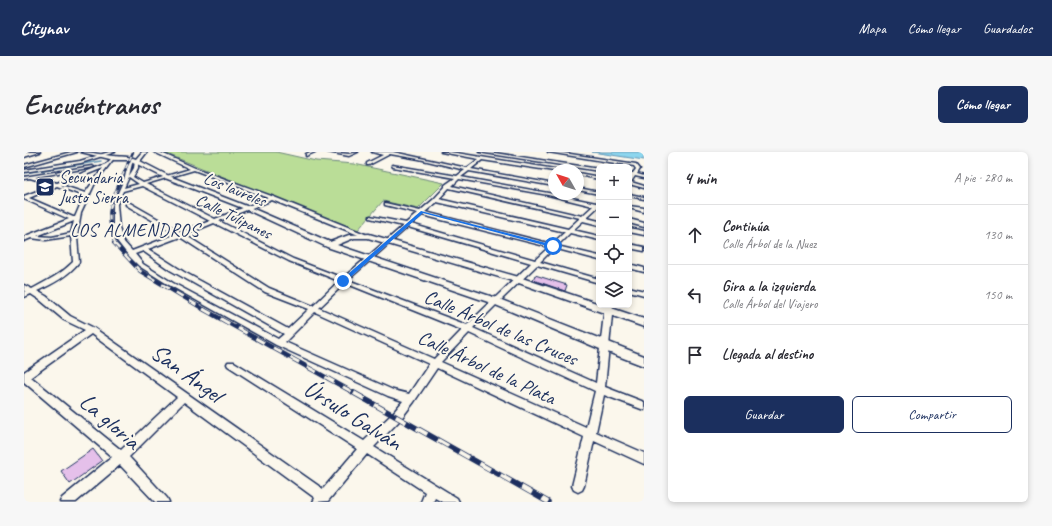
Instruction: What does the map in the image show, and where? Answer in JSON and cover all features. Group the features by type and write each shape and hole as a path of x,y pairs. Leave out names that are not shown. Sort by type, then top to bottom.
{"street":[{"path":"24,156 38,152"},
{"path":"24,166 74,152"},
{"name":"Los laureles","path":"83,152 134,160 167,177 247,208 330,245 494,301 644,361"},
{"path":"24,172 75,163 113,152"},
{"path":"145,152 134,160 115,204 116,228 120,241 141,265 171,284 279,343 391,393 411,399"},
{"path":"156,152 194,169 272,198 363,235 389,241 596,304"},
{"path":"307,155 313,152"},
{"path":"330,152 350,155 356,152"},
{"path":"374,152 419,158 548,184"},
{"path":"419,158 424,152"},
{"path":"443,152 516,157 596,170"},
{"path":"516,152 516,157"},
{"path":"550,152 628,164"},
{"path":"368,164 389,153"},
{"path":"279,343 343,281 436,200 447,186 471,168 482,155"},
{"path":"482,155 548,169"},
{"path":"402,159 406,156"},
{"path":"25,198 106,164 114,158"},
{"path":"134,160 136,168 132,177 142,184"},
{"path":"397,162 391,167 459,177 596,204"},
{"path":"25,178 106,164"},
{"path":"26,291 60,276 70,269 76,262 74,234 75,219 86,196 106,164"},
{"path":"632,165 638,169 632,174"},
{"path":"471,168 548,180"},
{"path":"122,190 194,169"},
{"path":"69,170 85,173"},
{"path":"584,175 596,177"},
{"path":"632,175 644,177"},
{"path":"25,178 58,185 86,196"},
{"path":"632,183 644,187"},
{"name":"Calle Tulipanes","path":"142,184 213,222 291,260 343,281"},
{"path":"447,186 596,222"},
{"path":"584,187 596,189"},
{"path":"584,190 596,193"},
{"path":"632,196 644,198"},
{"path":"25,198 75,219"},
{"path":"130,254 272,198"},
{"path":"436,200 596,237"},
{"name":"Calle Árbol de la Plata","path":"128,204 181,235 267,290 315,309 644,459"},
{"path":"388,204 596,257"},
{"path":"322,500 366,447 396,417 411,399 435,363 494,301 519,280 596,206"},
{"path":"632,208 644,210"},
{"path":"372,217 407,225 596,280"},
{"path":"27,238 75,219"},
{"path":"632,222 644,225"},
{"path":"632,231 644,233"},
{"path":"24,233 27,238"},
{"path":"27,238 40,240 55,239 74,234"},
{"path":"330,245 345,238 363,235"},
{"path":"632,247 644,249"},
{"path":"144,249 164,265 181,275 219,294 289,333"},
{"path":"632,267 644,270"},
{"name":"Calle Árbol de las Cruces","path":"343,281 468,329 644,406"},
{"path":"632,290 644,294"},
{"name":"San Ángel","path":"26,291 43,298 67,318 91,330 183,396 322,500"},
{"path":"578,486 600,388 609,308 644,323"},
{"path":"24,377 91,330"},
{"name":"Úrsulo Galván","path":"231,364 454,502"},
{"name":"La gloria","path":"24,377 121,457 163,502"},
{"path":"66,502 121,457 183,396"},
{"path":"428,502 433,489"}],"green space":[{"path":"162,152 276,152 316,161 354,164 444,183 418,209 383,201 357,231"}],"water":[{"path":"592,152 644,152 644,160"}],"building":[{"path":"535,275 567,285 565,291 533,280"},
{"path":"93,449 102,461 70,484 61,471"}],"waterway":[{"path":"24,173 101,161"}],"railway":[{"path":"115,193 133,152"},
{"path":"115,244 111,229 110,212 116,192"},
{"path":"114,243 140,271 205,310"},
{"path":"203,309 356,394"},
{"path":"354,393 548,502"}],"place":[{"name":"Secundaria Justo Sierra","path":"45,187"}],"district":[{"name":"LOS ALMENDROS","path":"135,230"}],"route":[{"path":"343,281 422,212 553,246"}]}
